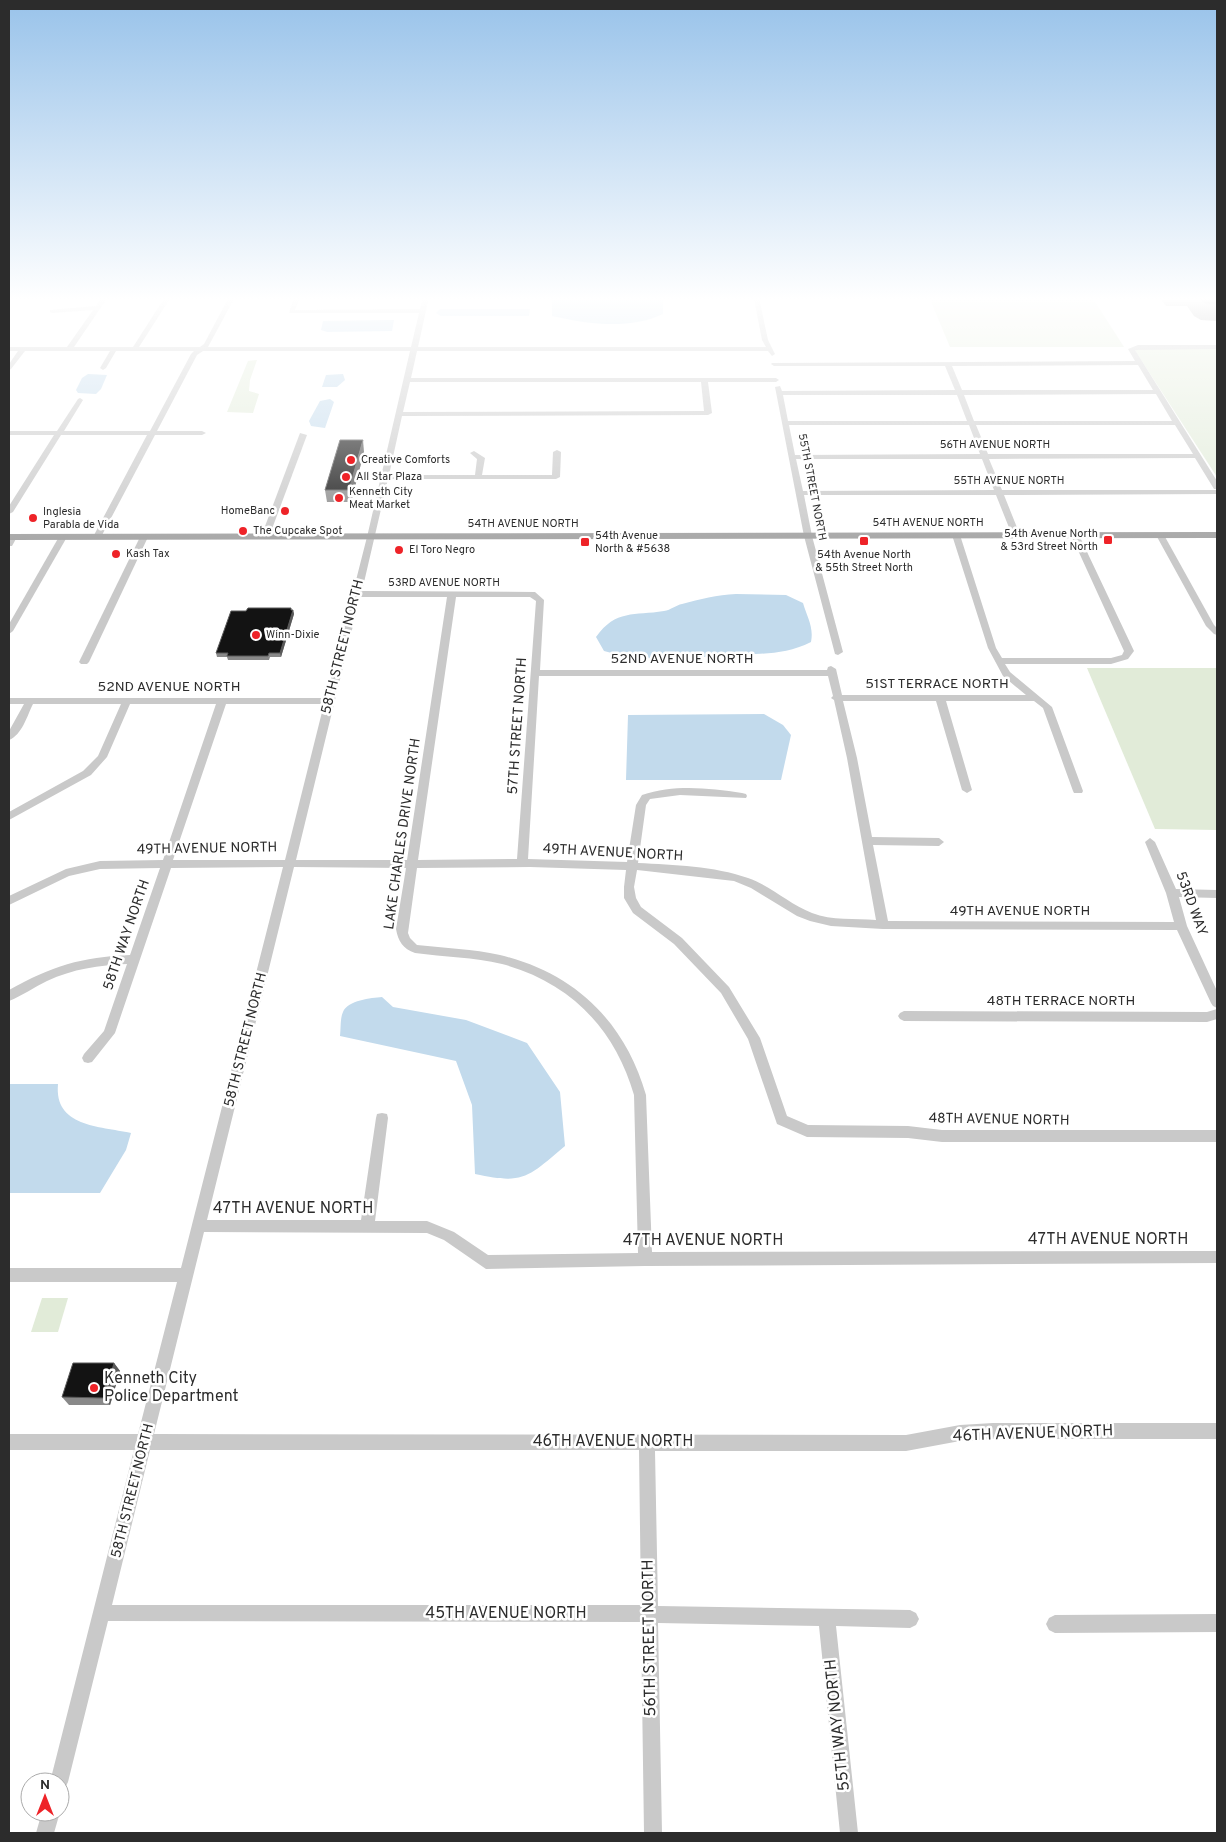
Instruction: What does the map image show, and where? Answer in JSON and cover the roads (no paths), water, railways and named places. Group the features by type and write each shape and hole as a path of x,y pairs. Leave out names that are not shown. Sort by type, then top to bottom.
{"main road":[{"name":"54TH AVENUE NORTH","path":"10,539 63,537 1217,535"}],"street":[{"path":"97,537 179,383"},
{"name":"58TH STREET NORTH","path":"61,1772 146,1441 357,594 405,383"},
{"path":"399,414 708,413 704,383"},
{"name":"55TH STREET NORTH","path":"777,383 808,536 838,652"},
{"path":"956,383 1016,535"},
{"path":"1152,383 1217,487"},
{"path":"780,393 1158,392"},
{"path":"9,512 80,400"},
{"path":"786,424 1177,423"},
{"path":"9,433 202,433"},
{"path":"265,537 303,434"},
{"path":"384,477 556,477 557,452"},
{"path":"474,453 481,458 478,477"},
{"name":"56TH AVENUE NORTH","path":"792,457 1198,456"},
{"name":"55TH AVENUE NORTH","path":"800,493 1217,492"},
{"path":"956,535 992,648 1006,674 1048,706 1078,791"},
{"path":"1000,662 1111,661 1125,657 1129,651 1075,535"},
{"path":"1160,535 1214,629"},
{"path":"9,632 63,537"},
{"path":"84,662 144,537"},
{"name":"53RD AVENUE NORTH","path":"357,594 532,594"},
{"name":"LAKE CHARLES DRIVE NORTH","path":"452,594 402,929 408,945 415,950 487,956 515,963 542,975 570,991 590,1007 626,1053 636,1077 640,1094 645,1259"},
{"name":"57TH STREET NORTH","path":"522,863 540,600 532,594"},
{"name":"52ND AVENUE NORTH","path":"535,673 830,671 836,698"},
{"path":"836,698 852,758 883,925"},
{"name":"51ST TERRACE NORTH","path":"836,698 1038,698"},
{"path":"940,698 967,790"},
{"name":"52ND AVENUE NORTH","path":"9,701 330,701"},
{"path":"9,737 16,729 30,701"},
{"path":"9,816 87,773 102,758 127,701"},
{"name":"58TH WAY NORTH","path":"88,1058 109,1033 222,701"},
{"path":"632,867 642,805 646,797 665,792 707,792 742,796"},
{"path":"868,841 939,842"},
{"name":"53RD WAY","path":"1150,842 1172,893 1181,926 1217,1003"},
{"name":"49TH AVENUE NORTH","path":"9,901 66,873 100,865 586,863 723,875 760,886 801,913 818,919 883,925 1181,926"},
{"name":"48TH AVENUE NORTH","path":"632,867 630,898 637,910 678,941 706,968 725,990 745,1023 764,1061 775,1103 782,1120 807,1131 908,1132 942,1136 1217,1136"},
{"path":"1172,893 1217,894"},
{"path":"9,996 44,975 70,965 92,960 134,959"},
{"name":"48TH TERRACE NORTH","path":"904,1016 1207,1017 1217,1014"},
{"path":"367,1226 382,1118"},
{"name":"47TH AVENUE NORTH","path":"199,1226 428,1227 449,1236 486,1262 645,1259 1217,1257"},
{"path":"9,1275 186,1275"},
{"name":"46TH AVENUE NORTH","path":"9,1442 906,1443 960,1433 993,1431 1217,1431"},
{"name":"56TH STREET NORTH","path":"647,1442 653,1833"},
{"name":"45TH AVENUE NORTH","path":"102,1613 650,1614 910,1619"},
{"name":"55TH WAY NORTH","path":"827,1617 849,1833"},
{"path":"1055,1624 1217,1623"}],"water":[{"path":"80,383 104,383 96,394 78,393 76,390"},
{"path":"323,383 342,383 337,387 322,387"},
{"path":"330,399 334,402 325,428 311,426 309,421 320,401"},
{"path":"736,594 786,595 803,603 811,627 811,642 791,650 771,653 651,658 620,655 604,651 596,637 611,622 626,615 664,611 702,599"},
{"path":"764,714 783,725 791,735 781,780 626,780 628,715"},
{"path":"382,997 393,1007 466,1020 527,1043 560,1092 565,1146 542,1165 524,1176 505,1179 475,1174 472,1105 456,1061 340,1036 341,1017 346,1008 360,1000"},
{"path":"9,1084 58,1084 59,1098 63,1109 71,1117 93,1126 131,1133 126,1150 100,1193 9,1193"}],"place":[{"name":"Creative Comforts","path":"351,460"},
{"name":"All Star Plaza","path":"346,477"},
{"name":"Kenneth City Meat Market","path":"339,498"},
{"name":"HomeBanc","path":"285,511"},
{"name":"Inglesia Parabla de Vida","path":"33,518"},
{"name":"The Cupcake Spot","path":"243,531"},
{"name":"54th Avenue North & 53rd Street North","path":"1108,540"},
{"name":"54th Avenue North & 55th Street North","path":"864,541"},
{"name":"54th Avenue North & #5638","path":"585,542"},
{"name":"El Toro Negro","path":"399,550"},
{"name":"Kash Tax","path":"116,554"},
{"name":"Winn-Dixie","path":"256,635"},
{"name":"Kenneth City Police Department","path":"94,1388"}]}
